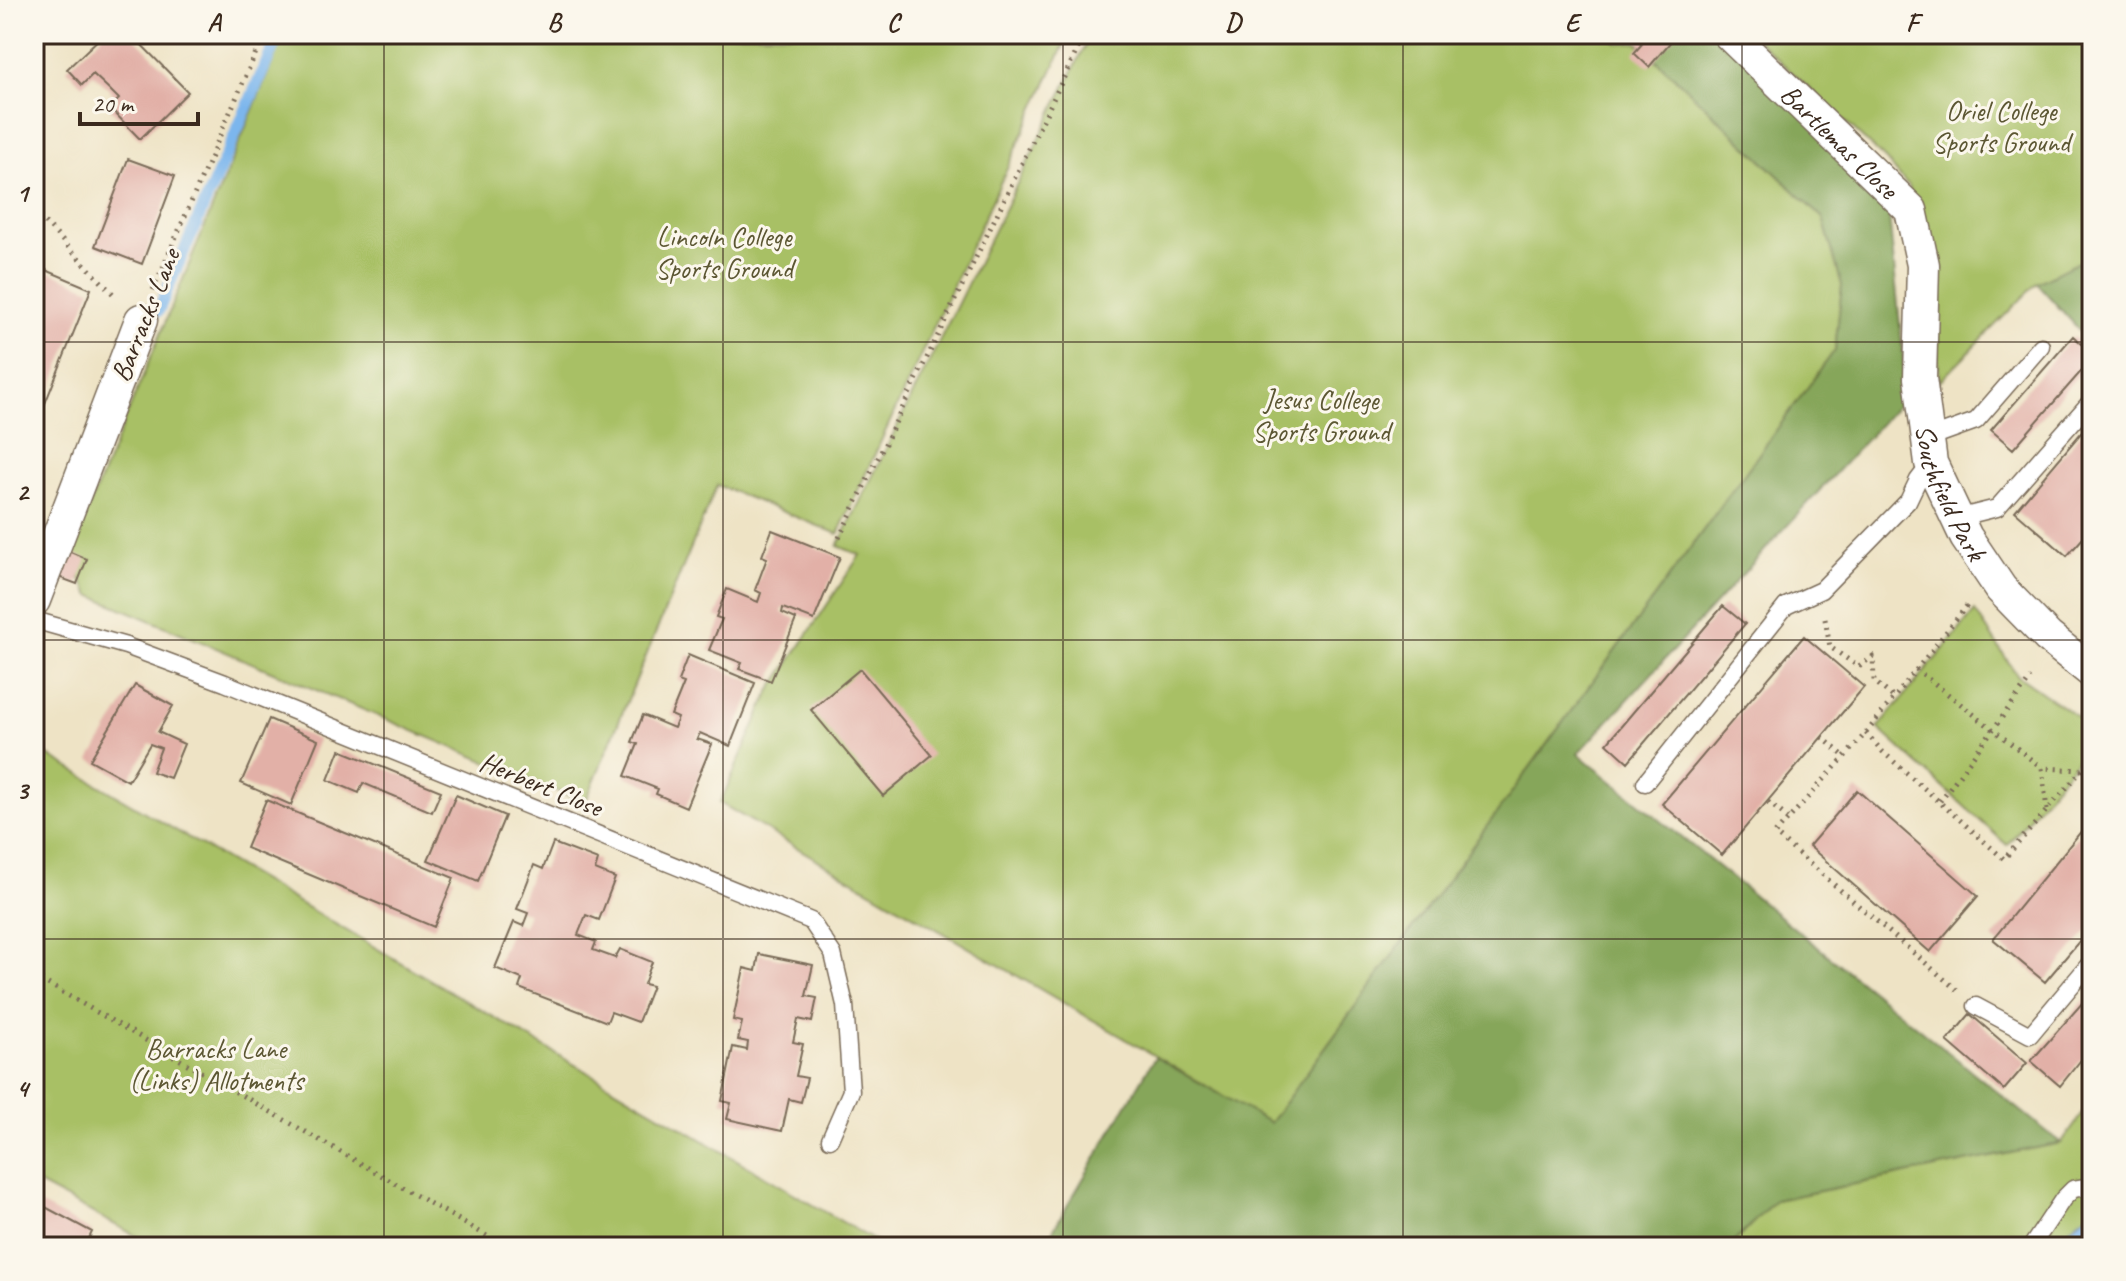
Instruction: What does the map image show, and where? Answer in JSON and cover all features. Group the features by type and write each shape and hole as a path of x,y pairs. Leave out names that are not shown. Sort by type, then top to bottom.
{"street":[{"name":"Bartlemas Close","path":"1729,34 1911,210 1923,265"},
{"name":"Southfield Park","path":"1923,265 1920,378 1928,451 1966,537 2001,589 2048,637 2092,672"},
{"name":"Barracks Lane","path":"34,600 141,320"}],"lane":[{"path":"1645,783 1786,606 1821,590 1908,501 1928,451 1976,421 2041,346"},
{"path":"1957,518 1997,508 2092,400"},
{"name":"Herbert Close","path":"34,620 126,646 225,683 811,921 833,954 845,1005 851,1091 830,1139"},
{"path":"1976,1006 2030,1035 2092,961"},
{"path":"2031,1247 2073,1189 2092,1186"}],"path":[{"path":"244,34 263,37"},
{"path":"839,538 1085,34"},
{"name":"Barracks Lane","path":"141,320 263,37"},
{"path":"34,211 100,283 141,320"},
{"path":"1821,590 1830,647 1859,667 1873,656 1874,681 1893,697"},
{"path":"1974,598 1866,733 1775,834 1976,1006"},
{"path":"1916,669 2042,768 2083,770"},
{"path":"1940,801 2031,678"},
{"path":"1866,733 2004,859 2092,759"},
{"path":"1822,737 1845,757"},
{"path":"2042,768 2047,810"},
{"path":"1768,802 1788,818"},
{"path":"34,976 506,1247"}],"green space":[{"name":"Lincoln College Sports Ground","path":"284,34 1069,34 838,534 717,485 585,803 90,595 68,558"},
{"name":"Jesus College Sports Ground","path":"1091,34 1607,34 1618,43 1637,42 1823,218 1842,285 1835,350 1270,1123 720,803 769,693 860,555 838,546"},
{"path":"1670,34 1721,34 1878,187 1889,216 1907,395 1578,754 2061,1143 1775,1200 1729,1247 1043,1247 1155,1057 1270,1123 1835,350 1842,285 1823,218 1651,55"},
{"name":"Oriel College Sports Ground","path":"1751,34 2092,34 2092,344 2037,283 1939,382 1937,328 1908,186 1886,160"},
{"path":"2092,255 2092,344 2037,283"},
{"path":"1975,611 2017,675 2092,727 2092,741 2007,845 1878,728"},
{"name":"Barracks Lane (Links) Allotments","path":"34,747 885,1247 157,1247 34,1182"},
{"path":"2092,1100 2092,1247 1729,1247 1775,1200 2061,1143"}],"water":[{"path":"2092,1213 2092,1247 2056,1247 2071,1227"}],"building":[{"path":"104,34 131,34 188,92 140,139 110,108 119,99 109,89 93,74 82,85 67,69"},
{"path":"1630,34 1671,34 1674,38 1649,67 1634,53 1642,44"},
{"path":"128,159 175,176 142,264 95,246"},
{"path":"34,265 91,289 34,431"},
{"path":"2073,336 2092,353 2092,359 2013,449 1991,430"},
{"path":"2092,420 2092,528 2067,556 2015,511"},
{"path":"772,530 840,557 814,620 783,608 782,613 796,619 771,681 739,669 742,663 709,650 722,619 716,617 727,589 758,602 761,593 755,590 767,558 762,556"},
{"path":"68,551 87,559 77,584 58,577"},
{"path":"1723,606 1745,624 1628,762 1607,743"},
{"path":"1804,636 1864,687 1722,855 1662,804"},
{"path":"688,655 755,683 730,746 700,733 697,739 712,744 686,807 656,794 658,789 625,776 638,744 632,742 643,715 674,728 678,718 671,715 684,683 678,681"},
{"path":"860,669 932,755 883,796 811,710"},
{"path":"135,685 173,706 158,732 184,744 170,778 152,772 161,748 150,744 128,781 90,760"},
{"path":"269,719 318,740 291,805 241,783"},
{"path":"340,750 441,791 432,812 363,783 359,793 328,780"},
{"path":"1857,790 1978,896 1930,952 1809,846"},
{"path":"456,795 505,816 478,881 428,860"},
{"path":"266,800 454,878 434,927 246,848"},
{"path":"2092,818 2092,926 2045,982 1993,939"},
{"path":"553,843 598,860 595,870 615,878 599,920 586,915 578,935 596,942 593,950 615,958 620,949 652,962 644,984 652,986 638,1022 611,1012 607,1022 519,988 522,979 495,968 514,922 523,926 528,913 517,909 534,865 543,869"},
{"path":"759,954 813,965 806,996 817,998 812,1022 798,1019 793,1042 803,1044 796,1076 807,1078 801,1102 789,1099 782,1131 727,1119 731,1103 722,1101 733,1047 747,1050 748,1042 738,1040 742,1022 733,1020 744,968 756,971"},
{"path":"2092,992 2092,1046 2060,1086 2031,1061"},
{"path":"1970,1014 2027,1063 2004,1090 1947,1041"},
{"path":"34,1201 92,1232 85,1247 43,1247 34,1242"}],"waterway":[{"path":"158,311 279,34"}]}
